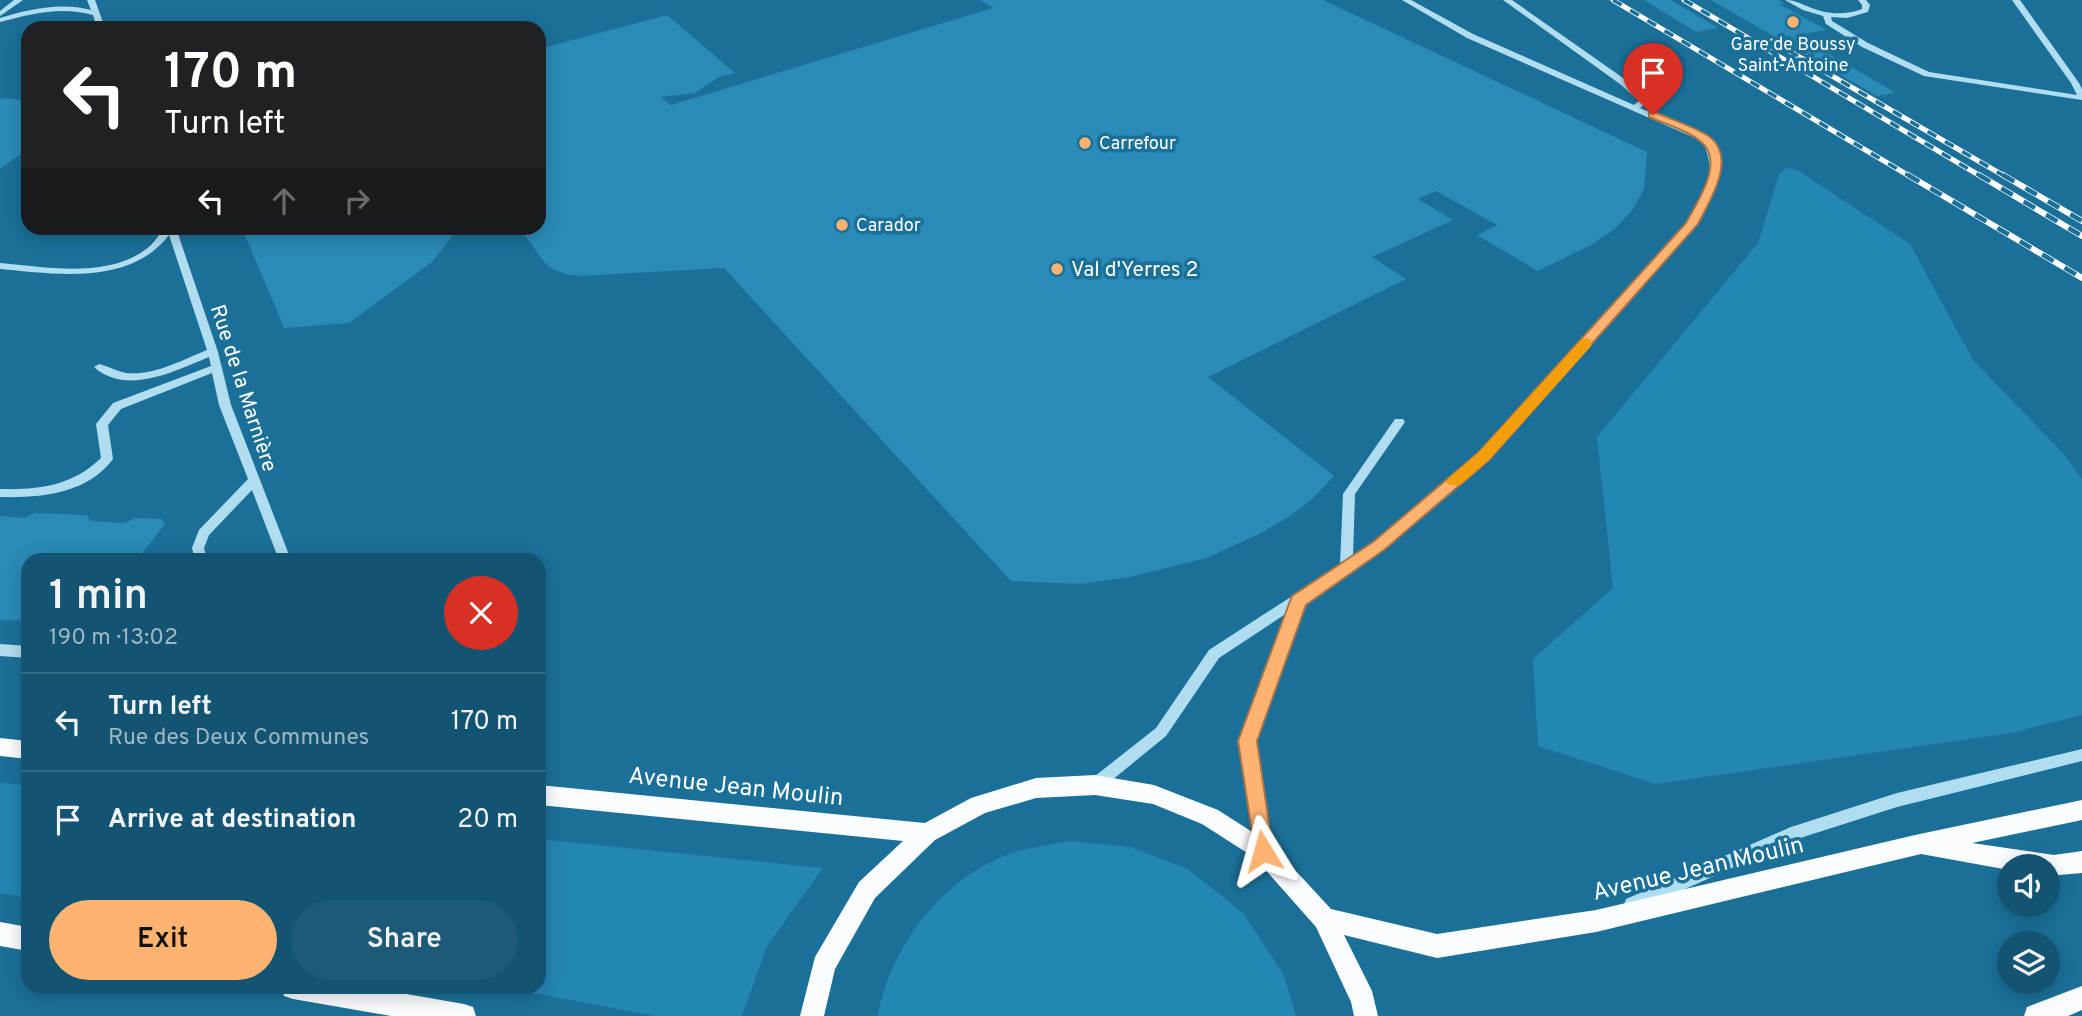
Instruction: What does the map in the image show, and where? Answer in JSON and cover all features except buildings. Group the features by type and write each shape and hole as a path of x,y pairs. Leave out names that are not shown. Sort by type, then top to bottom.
{"main road":[{"path":"0,747 21,749"},
{"path":"812,1016 824,965 867,890 927,833 979,805 1036,788 1095,785 1154,794 1210,817 1263,851 1325,919 1363,1000 1366,1016"},
{"name":"Avenue Jean Moulin","path":"546,796 927,833"},
{"name":"Avenue Jean Moulin","path":"1325,919 1437,946 1596,921 1915,845 2082,810"},
{"path":"1915,845 2054,866 2082,862"},
{"path":"0,934 21,938"},
{"path":"334,994 464,1016"},
{"path":"2036,1016 2082,998"}],"street":[{"path":"0,14 19,0"},
{"path":"91,0 99,21"},
{"path":"1095,785 1161,732 1214,654 1379,546 1484,456 1692,224 1710,189 1717,166 1713,151 1705,139 1470,36 1406,0"},
{"path":"1507,0 1623,82 1644,101 1636,107"},
{"path":"1789,0 1826,14 1859,13 1866,5 1862,0"},
{"path":"2016,0 2082,97"},
{"path":"0,20 46,9 69,8 97,14"},
{"path":"1826,14 1829,22 1865,45 1927,74 2082,97"},
{"name":"Rue de la Marnière","path":"0,266 80,271 109,267 145,254 166,235"},
{"name":"Rue de la Marnière","path":"172,235 213,352 225,405 282,553"},
{"path":"99,368 113,376 127,379 152,374 213,352"},
{"path":"0,494 31,495 63,489 95,473 107,459 102,424 117,406 217,367"},
{"path":"1346,568 1349,494 1399,422"},
{"path":"199,553 198,548 203,533 254,480"},
{"path":"1263,851 1248,741 1298,601"},
{"path":"0,650 21,652"},
{"path":"1596,921 1791,834 1897,800 2082,755"}],"shaded area":[{"path":"1785,168 1797,170 1910,244 1973,360 2062,452 2082,479 2082,715 2012,733 1655,784 1538,746 1533,659 1613,588 1597,437 1758,243 1779,175"},
{"path":"0,783 21,784 21,897 0,893"},
{"path":"546,840 823,868 767,946 742,1016 655,1016 539,994 546,994"},
{"path":"1070,841 1130,847 1188,869 1243,913 1284,975 1296,1016 878,1016 894,964 907,940 942,897 987,864 1012,853"}],"railway":[{"path":"1613,0 1911,177"},
{"path":"1684,0 1982,177"},
{"path":"1772,41 2006,177"},
{"path":"1908,175 2082,278"},
{"path":"1979,175 2082,236"},
{"path":"2003,175 2082,221"}],"slow traffic":[{"path":"1454,482 1484,456 1586,343"}],"place":[{"name":"Gare de Boussy Saint-Antoine","path":"1793,22"},
{"name":"Carrefour","path":"1085,143"},
{"name":"Carador","path":"842,225"},
{"name":"Val d'Yerres 2","path":"1057,269"}],"route":[{"path":"1263,851 1248,741 1298,601 1379,546 1484,456 1692,224 1710,189 1717,166 1713,151 1705,139 1653,115"}]}
